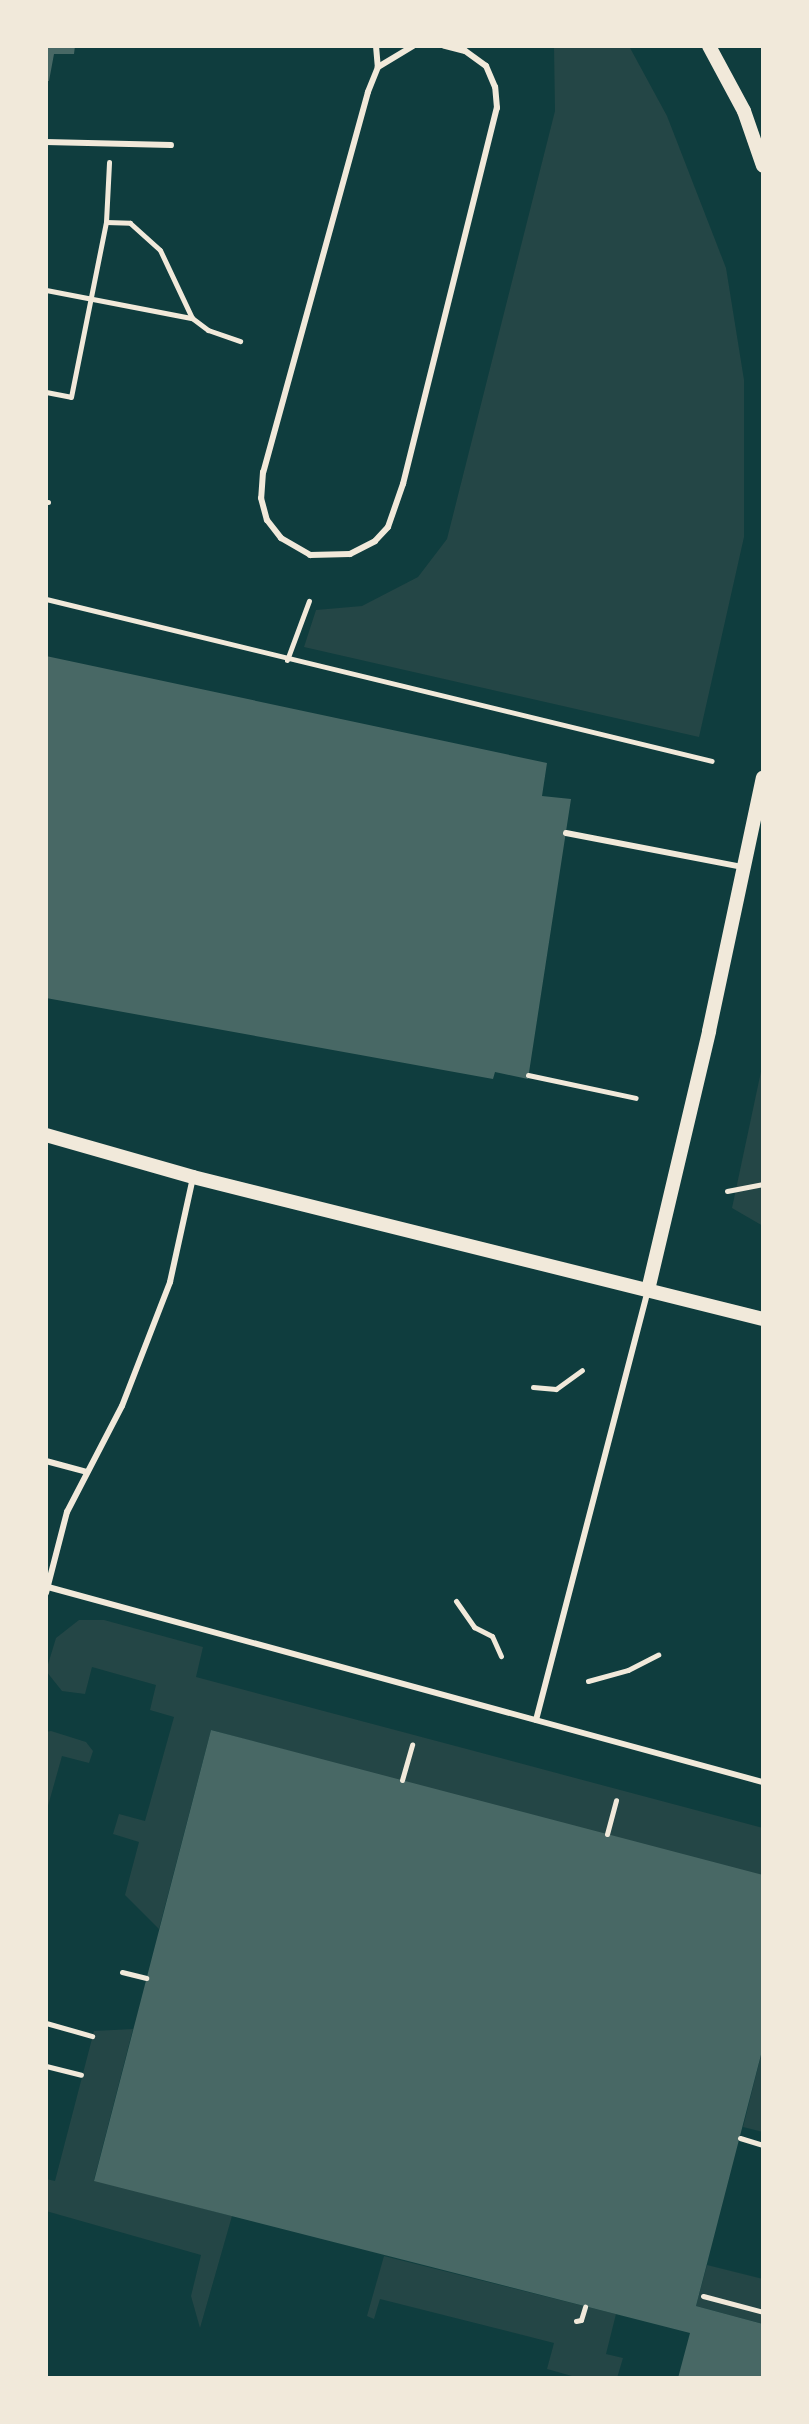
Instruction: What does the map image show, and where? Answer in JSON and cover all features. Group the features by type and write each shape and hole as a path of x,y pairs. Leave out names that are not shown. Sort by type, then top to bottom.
{"street":[{"path":"709,46 744,111 763,166"},
{"path":"648,1290 709,1031 763,778"},
{"path":"46,1135 193,1177 763,1319"}],"lane":[{"path":"376,46 378,67 368,92 263,472 261,498 267,520 281,538 310,555 350,554 375,541 388,527 403,484 497,108 495,87 486,66 461,48 445,46"},
{"path":"378,67 413,46"},
{"path":"46,142 171,145"},
{"path":"566,833 742,867"},
{"path":"193,1177 170,1282 122,1406 67,1512 47,1590 763,1782"},
{"path":"536,1720 648,1290"},
{"path":"46,1461 87,1472"}],"path":[{"path":"46,392 71,397 106,222 108,176"},
{"path":"106,222 130,223 160,250 192,318"},
{"path":"46,290 192,318 208,330 240,341"},
{"path":"46,599 712,761"},
{"path":"287,660 309,601"},
{"path":"528,1075 636,1098"},
{"path":"727,1191 763,1184"},
{"path":"533,1387 556,1389 582,1370"},
{"path":"456,1601 474,1627 492,1636 501,1656"},
{"path":"588,1681 628,1670 658,1655"},
{"path":"402,1780 412,1744"},
{"path":"607,1834 616,1800"},
{"path":"122,1972 146,1978"},
{"path":"46,2023 92,2036"},
{"path":"46,2066 81,2075"},
{"path":"740,2138 763,2145"},
{"path":"703,2296 763,2312"},
{"path":"576,2321 581,2320 585,2307"}],"shaded area":[{"path":"554,46 629,46 667,116 726,268 744,380 744,537 699,737 304,647 316,610 362,606 418,577 447,539 555,111"},
{"path":"763,1062 763,1226 732,1208"},
{"path":"79,1620 104,1620 203,1647 196,1677 763,1828 763,1879 211,1730 159,1929 125,1895 139,1842 113,1834 119,1814 145,1821 174,1717 150,1710 156,1685 92,1667 85,1694 62,1691 46,1671 56,1638"},
{"path":"46,1732 86,1742 93,1751 89,1763 62,1756 46,1813"},
{"path":"133,2029 94,2180 232,2216 200,2328 191,2296 201,2255 46,2211 46,2179 55,2181 94,2031"},
{"path":"763,2047 763,2132 743,2127"},
{"path":"384,2256 616,2314 606,2354 623,2358 617,2378 579,2378 547,2369 554,2343 380,2299 374,2319 367,2316"},
{"path":"707,2265 763,2279 763,2324 696,2306"}],"building":[{"path":"46,46 75,46 74,54 54,54 49,81 46,81"},
{"path":"46,656 547,763 542,796 571,799 528,1079 495,1072 493,1079 46,998"},
{"path":"211,1730 763,1875 763,2047 696,2306 763,2324 763,2378 678,2378 690,2333 94,2181"}]}
